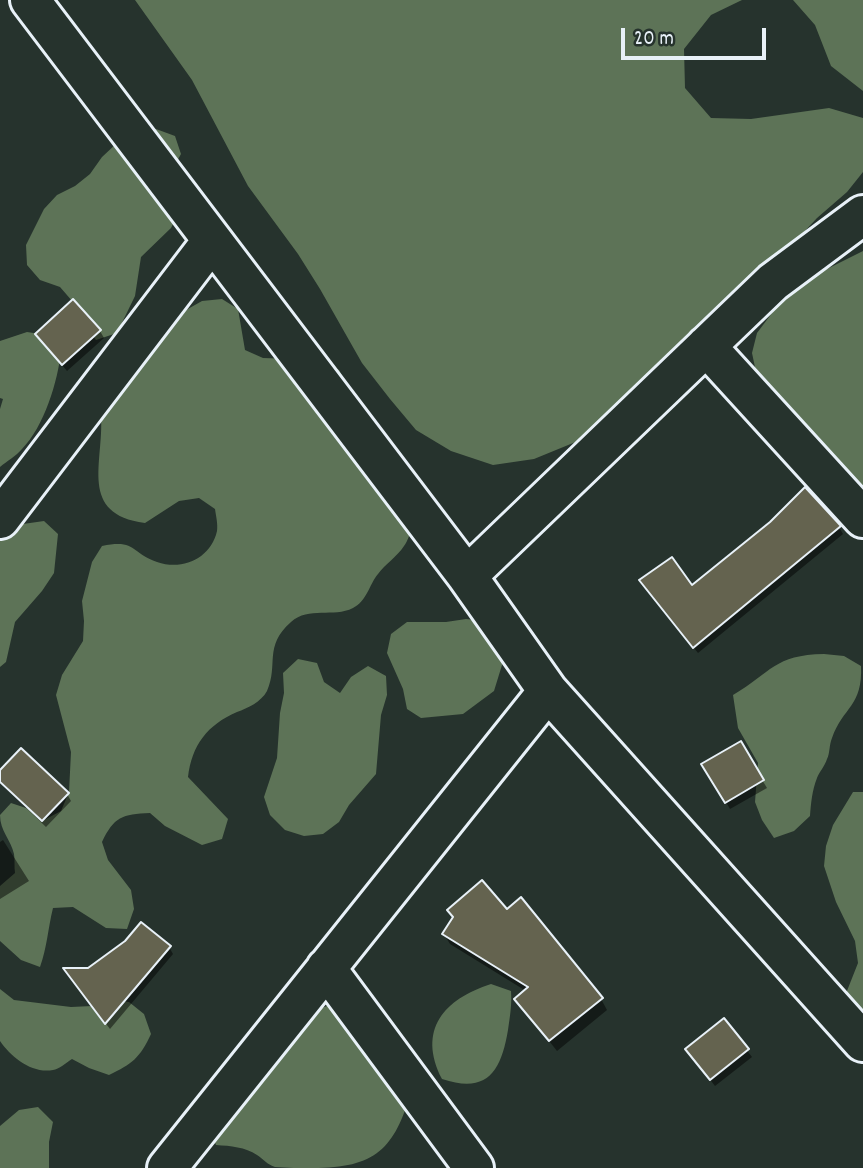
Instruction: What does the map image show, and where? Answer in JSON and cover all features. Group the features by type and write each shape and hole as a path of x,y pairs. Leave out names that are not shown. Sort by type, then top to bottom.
{"street":[{"path":"30,0 467,576 548,691 863,1042"},
{"path":"467,576 773,282 863,215"},
{"path":"0,519 211,242"},
{"path":"705,345 863,518"},
{"path":"167,1168 548,691"},
{"path":"326,968 474,1168"}],"green space":[{"path":"135,0 742,0 711,15 684,49 685,88 711,118 751,119 829,108 863,118 863,172 847,192 817,218 790,247 756,271 614,418 578,441 534,459 493,465 451,451 416,430 362,363 298,254 248,186 192,80"},
{"path":"793,0 863,0 863,91 831,66 815,25"},
{"path":"156,129 175,136 181,154 171,172 180,210 171,228 141,257 135,296 117,333 96,340 81,321 73,302 60,287 40,280 27,265 26,245 44,209 57,195 90,174 102,157 117,143"},
{"path":"863,251 863,506 756,372 752,353 757,333 797,284"},
{"path":"222,299 238,309 245,350 263,358 321,360 339,370 412,527 405,544 378,574 358,605 345,611 305,614 282,631 274,648 267,691 254,704 217,723 197,746 188,777 228,819 222,839 202,845 165,826 150,813 120,818 102,842 108,860 131,890 134,909 127,929 106,928 73,907 53,908 40,967 21,960 0,941 0,886 15,873 14,854 0,815 11,803 29,809 44,820 61,811 69,792 71,752 56,695 62,675 83,641 82,601 92,562 102,546 122,544 157,562 176,565 186,563 209,548 217,531 215,509 199,498 179,501 145,523 124,518 110,509 102,498 99,484 101,416 186,310 202,301"},
{"path":"27,332 47,335 61,351 59,363 49,403 37,429 20,452 0,467 0,409 3,399 0,398 0,341"},
{"path":"44,521 58,534 54,573 15,622 6,662 0,667 0,539 23,524"},
{"path":"466,619 485,621 506,652 494,691 463,714 421,718 407,709 403,689 387,653 391,634 407,622"},
{"path":"824,654 844,656 861,666 859,690 832,738 828,757 814,788 810,816 794,831 774,838 762,820 755,802 758,763 738,728 733,695 784,661"},
{"path":"298,659 317,663 324,682 340,693 351,677 368,666 386,676 387,695 381,715 376,774 349,805 339,822 323,834 304,836 285,830 270,815 264,797 277,758 284,693 283,673"},
{"path":"853,792 863,792 863,1057 843,1001 858,963 855,941 836,902 824,866 826,846 833,825"},
{"path":"491,984 511,991 508,1030 496,1068 481,1081 470,1084 442,1079 432,1046 439,1019 460,998"},
{"path":"0,989 14,1000 71,1007 92,1006 109,999 129,1002 144,1014 151,1034 134,1059 109,1075 72,1059 62,1066 45,1071 30,1067 10,1053 0,1041"},
{"path":"327,1006 346,1012 411,1091 398,1128 389,1141 367,1159 334,1167 313,1168 275,1167 248,1150 216,1145 208,1127 308,1013"},
{"path":"38,1107 53,1122 49,1142 49,1168 0,1168 0,1126 19,1110"}],"building":[{"path":"73,299 101,330 62,365 35,334"},
{"path":"805,487 841,526 693,648 639,580 672,557 692,585 770,522"},
{"path":"741,741 764,780 725,803 701,764"},
{"path":"21,748 69,793 42,821 0,782 0,770"},
{"path":"482,880 507,909 521,897 603,998 549,1041 514,999 528,987 442,934 453,917 447,910"},
{"path":"141,922 171,946 105,1024 63,968 88,968 125,941"},
{"path":"724,1018 749,1049 710,1080 685,1049"}]}
